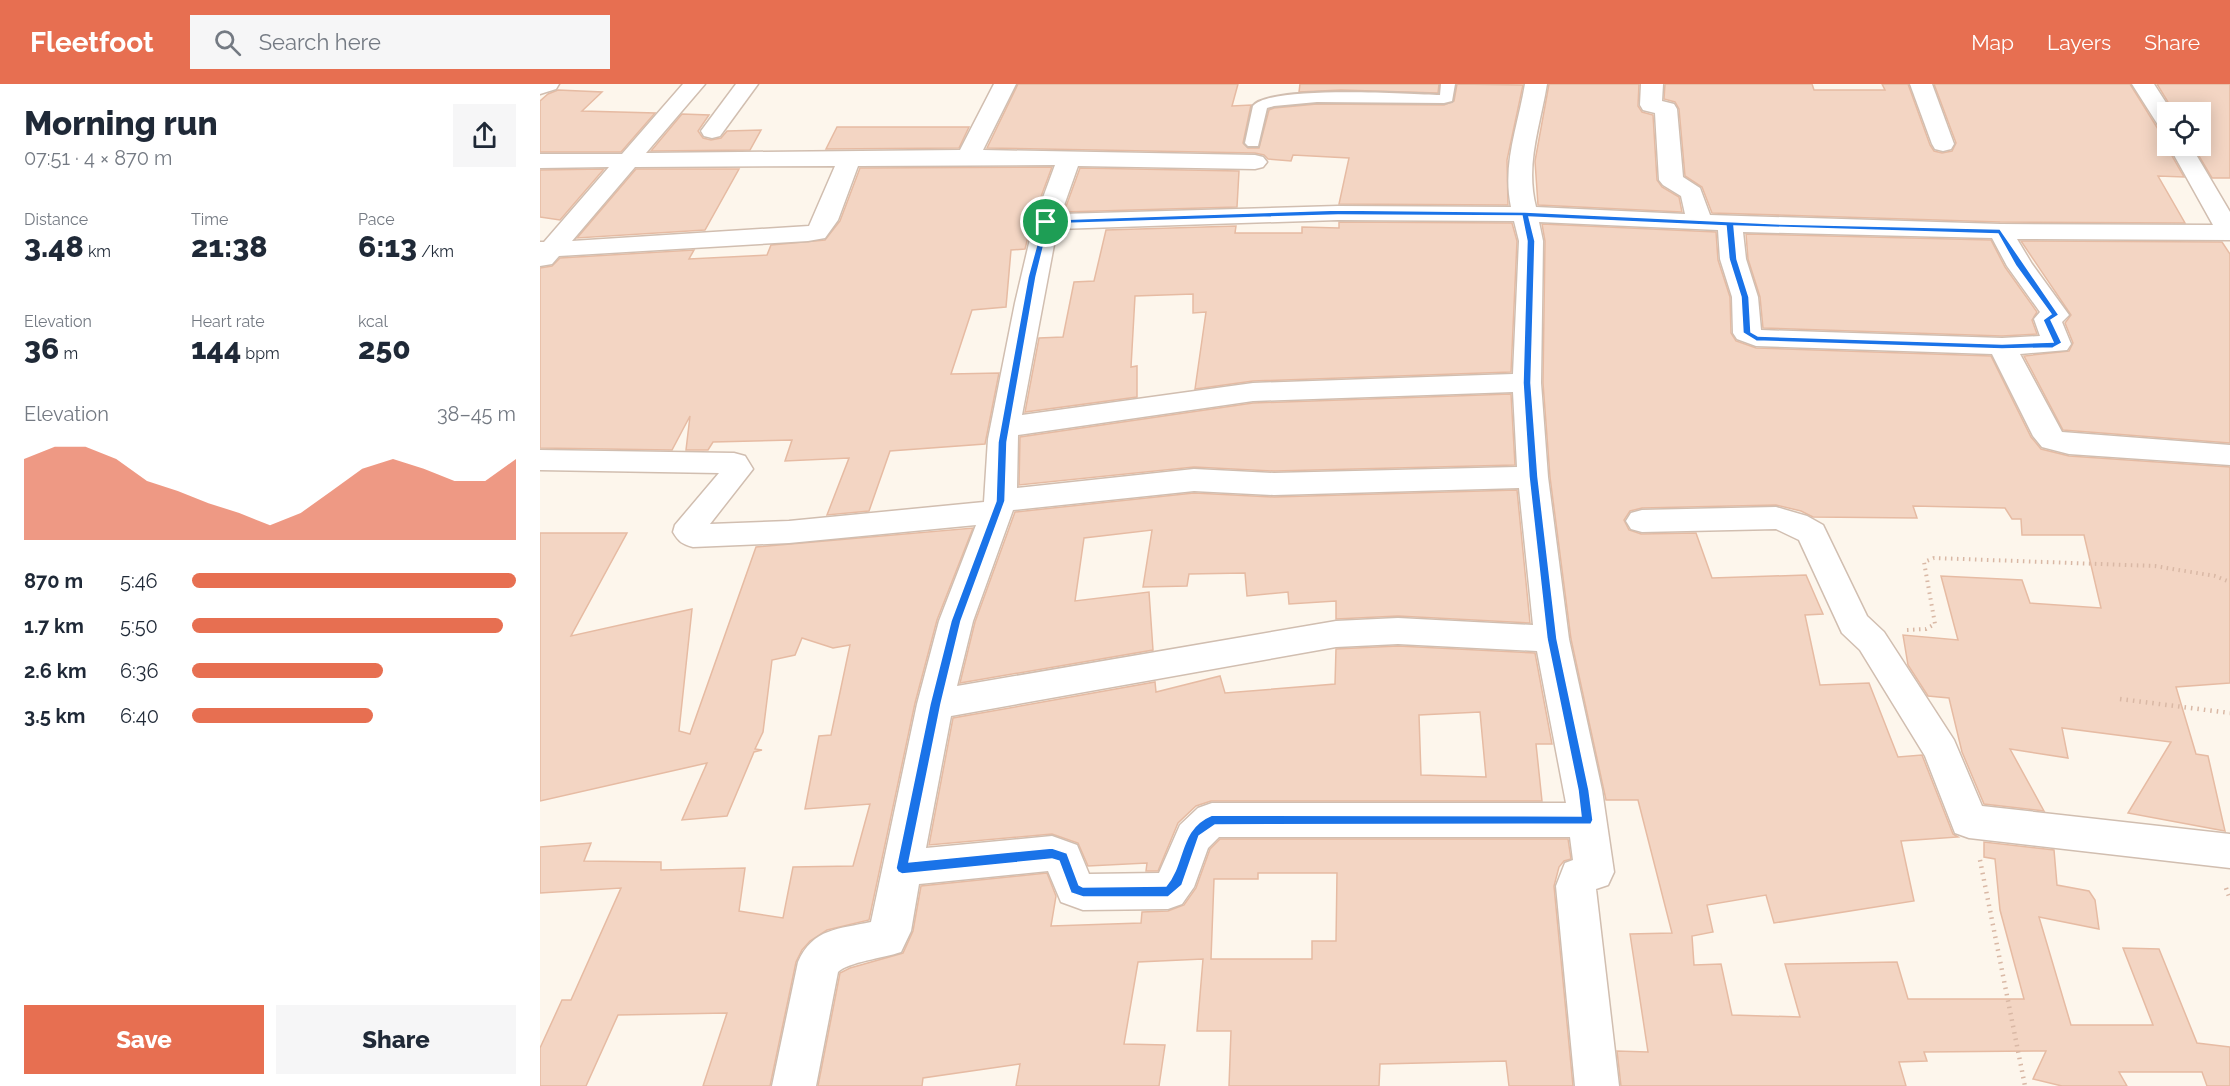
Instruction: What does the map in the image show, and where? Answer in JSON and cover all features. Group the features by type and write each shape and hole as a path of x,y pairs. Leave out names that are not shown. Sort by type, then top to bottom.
{"street":[{"path":"540,88 548,84"},
{"path":"543,254 694,84"},
{"path":"712,131 747,84"},
{"path":"972,157 972,148 1005,84"},
{"path":"1536,84 1530,123 1520,156 1519,187 1531,241 1527,383 1533,477 1552,639 1583,790 1594,872 1579,876 1576,886 1597,1086"},
{"path":"1652,84 1652,105 1666,109 1671,180 1692,193 1700,223"},
{"path":"1921,84 1943,144"},
{"path":"2143,84 2157,106"},
{"path":"540,161 630,158 972,157 1068,160 1254,152"},
{"path":"2186,156 2230,233"},
{"path":"543,254 818,232 825,224 833,197 850,159"},
{"path":"794,1086 819,962 833,950 886,938 890,931 935,704 956,621 998,507 1002,442 1032,277 1046,222 1068,160"},
{"path":"2202,184 2230,184"},
{"path":"1046,222 1265,212 1525,214 1730,224 2000,231 2230,233"},
{"path":"1730,224 1733,259 1745,297 1747,333 1750,336 2002,346 2058,343 2047,320 2055,315 2020,266 2000,231"},
{"path":"2002,346 2052,440 2069,444 2230,455"},
{"path":"1006,426 1253,392 1527,383"},
{"path":"540,460 734,464 738,469 734,476 691,525 689,531 693,536 789,532 998,507 1086,490 1186,480 1274,484 1533,477"},
{"path":"1642,521 1776,518 1796,524 1812,533 1849,615 1860,631 1872,641 1941,751 1969,821 2230,851"},
{"path":"935,704 1336,634 1398,631 1552,639"},
{"path":"902,868 1052,854 1063,857 1075,889 1083,892 1168,891 1178,881 1195,833 1212,820 1587,820"}],"lane":[{"path":"1254,152 1260,106 1264,102 1293,98 1444,99 1447,98 1448,84"}],"path":[{"path":"1860,631 1926,629 1935,624 1924,562 1934,558 2155,566 2215,576 2230,582"},
{"path":"2120,699 2230,713"},
{"path":"1969,821 1986,880 2025,1086"}],"building":[{"path":"1018,84 1238,84 1232,106 1251,105 1243,143 1248,148 1259,148 1269,110 1274,108 1317,104 1444,105 1454,101 1457,84 1523,85 1507,160 1508,205 1339,204 1349,158 1293,155 1291,161 1268,159 1264,155 1255,153 987,148"},
{"path":"1300,84 1439,84 1438,93 1341,90 1299,92"},
{"path":"1549,84 1639,84 1638,106 1642,112 1653,115 1657,180 1662,187 1679,197 1682,212 1538,205 1535,161"},
{"path":"1665,84 1812,84 1814,90 1885,90 1882,84 1908,84 1930,145 1934,151 1942,153 1952,151 1956,143 1934,84 2130,84 2157,127 2157,156 2172,156 2184,177 2158,176 2185,223 2000,222 1712,213 1702,187 1685,176 1679,109 1675,102 1664,99"},
{"path":"2157,84 2230,84 2230,178 2212,178 2199,156 2211,156 2211,102 2168,102"},
{"path":"558,90 602,92 582,111 655,113 621,152 540,152 540,101 548,94"},
{"path":"682,114 709,115 698,131 703,138 711,140 721,138 727,131 761,130 750,150 651,151"},
{"path":"837,127 969,127 959,148 826,149"},
{"path":"1052,167 1032,221 1025,249 1011,250 1006,307 972,310 951,374 999,373 985,444 890,451 869,511 827,515 849,458 785,461 792,440 713,442 708,450 686,450 690,416 672,450 540,448 540,268 552,266 560,258 694,250 689,259 767,255 771,245 825,240 840,221 860,168"},
{"path":"1080,168 1239,171 1237,207 1064,212"},
{"path":"604,169 560,220 540,217 540,170"},
{"path":"636,169 739,169 705,230 577,238"},
{"path":"1339,222 1512,223 1517,241 1511,372 1253,381 1195,389 1206,312 1193,313 1193,294 1135,296 1131,367 1137,366 1137,397 1025,412 1039,338 1063,337 1074,282 1094,281 1106,230 1236,226 1235,233 1302,233 1302,227 1339,228"},
{"path":"1542,224 1716,232 1718,260 1730,297 1731,333 1736,341 1756,348 1991,356 2031,437 2041,449 2069,456 2230,467 2230,683 2176,687 2196,754 2208,756 2225,831 2128,813 2171,742 2062,728 2068,758 2010,749 2044,811 1984,804 1962,752 1949,698 1928,696 1908,665 1903,635 1958,640 1941,576 2022,580 2030,603 2101,608 2084,535 2022,535 2021,519 2012,519 2005,508 1913,506 1917,518 1813,517 1801,511 1776,505 1642,508 1630,511 1624,520 1629,530 1641,534 1696,533 1712,578 1806,575 1823,614 1805,615 1820,685 1869,683 1898,757 1922,755 1953,834 1958,837 1901,841 1914,901 1774,923 1766,895 1707,905 1713,932 1692,936 1694,965 1721,964 1732,1015 1800,1017 1785,964 1897,962 1908,999 2024,999 2000,910 1995,859 1984,857 1984,842 2054,850 2057,885 2089,891 2095,900 2099,929 2039,917 2071,1025 2153,1025 2123,948 2159,949 2197,1043 2230,1047 2230,1086 2207,1086 2202,1072 2119,1072 2127,1086 2062,1086 2033,1079 2046,1051 1924,1052 1927,1061 1899,1062 1906,1086 1621,1086 1617,1051 1648,1052 1630,934 1672,933 1638,800 1606,800 1571,639 1550,477 1543,383 1545,241"},
{"path":"1746,234 1991,240 2005,267 2037,312 2032,320 2037,334 2002,336 1763,328 1760,297 1748,259"},
{"path":"2021,241 2222,242 2230,254 2230,443 2063,430 2024,356 2069,351 2073,343 2065,323 2071,315"},
{"path":"1511,394 1515,465 1274,471 1194,467 1019,485 1020,437 1253,403"},
{"path":"1517,490 1530,623 1398,616 1336,619 1336,601 1289,604 1288,592 1247,596 1245,573 1189,574 1187,586 1143,587 1152,530 1084,538 1075,601 1149,592 1153,650 960,683 975,622 1015,512 1194,493 1274,497"},
{"path":"973,528 937,620 915,703 869,920 827,930 810,941 802,950 796,962 770,1086 703,1086 727,1013 618,1015 586,1086 540,1086 540,1048 562,1000 571,1000 621,888 540,893 540,847 591,843 584,861 661,862 661,870 745,868 739,911 783,918 793,867 853,866 870,804 805,809 819,736 831,735 850,645 833,648 802,638 795,655 772,660 763,732 755,749 762,750 754,752 727,816 682,820 707,763 540,801 540,533 627,533 571,636 692,609 679,731 690,734 756,547"},
{"path":"1398,646 1535,653 1552,744 1536,744 1542,801 1211,801 1196,806 1178,823 1158,871 1146,871 1147,863 1088,866 1078,843 1052,834 929,845 953,718 1155,682 1156,692 1220,676 1225,693 1335,684 1336,649","holes":["1480,712 1486,777 1421,775 1419,715"]},
{"path":"1220,839 1568,839 1571,859 1564,861 1559,867 1554,886 1573,1086 1509,1086 1506,1061 1380,1064 1379,1086 1229,1086 1231,1031 1197,1031 1203,959 1138,962 1124,1044 1165,1045 1159,1086 1016,1086 1020,1064 923,1078 922,1086 818,1086 840,973 903,953 913,931 921,886 1047,873 1056,896 1051,926 1141,923 1142,912 1168,911 1184,905 1196,888 1210,849","holes":["1258,873 1337,873 1336,941 1312,941 1312,959 1211,959 1214,879 1258,879"]}],"route":[{"path":"1046,222 1032,277 1002,442 1000,501 956,621 935,704 902,868 1052,854 1063,857 1075,889 1083,892 1168,891 1178,881 1195,833 1212,820 1587,820 1552,639 1533,477 1527,383 1531,241 1525,214 1730,224 1733,259 1745,297 1747,333 1756,338 2002,346 2058,343 2047,320 2056,315 2020,266 2000,231 1780,226 1525,214 1338,213 1046,222"}]}
